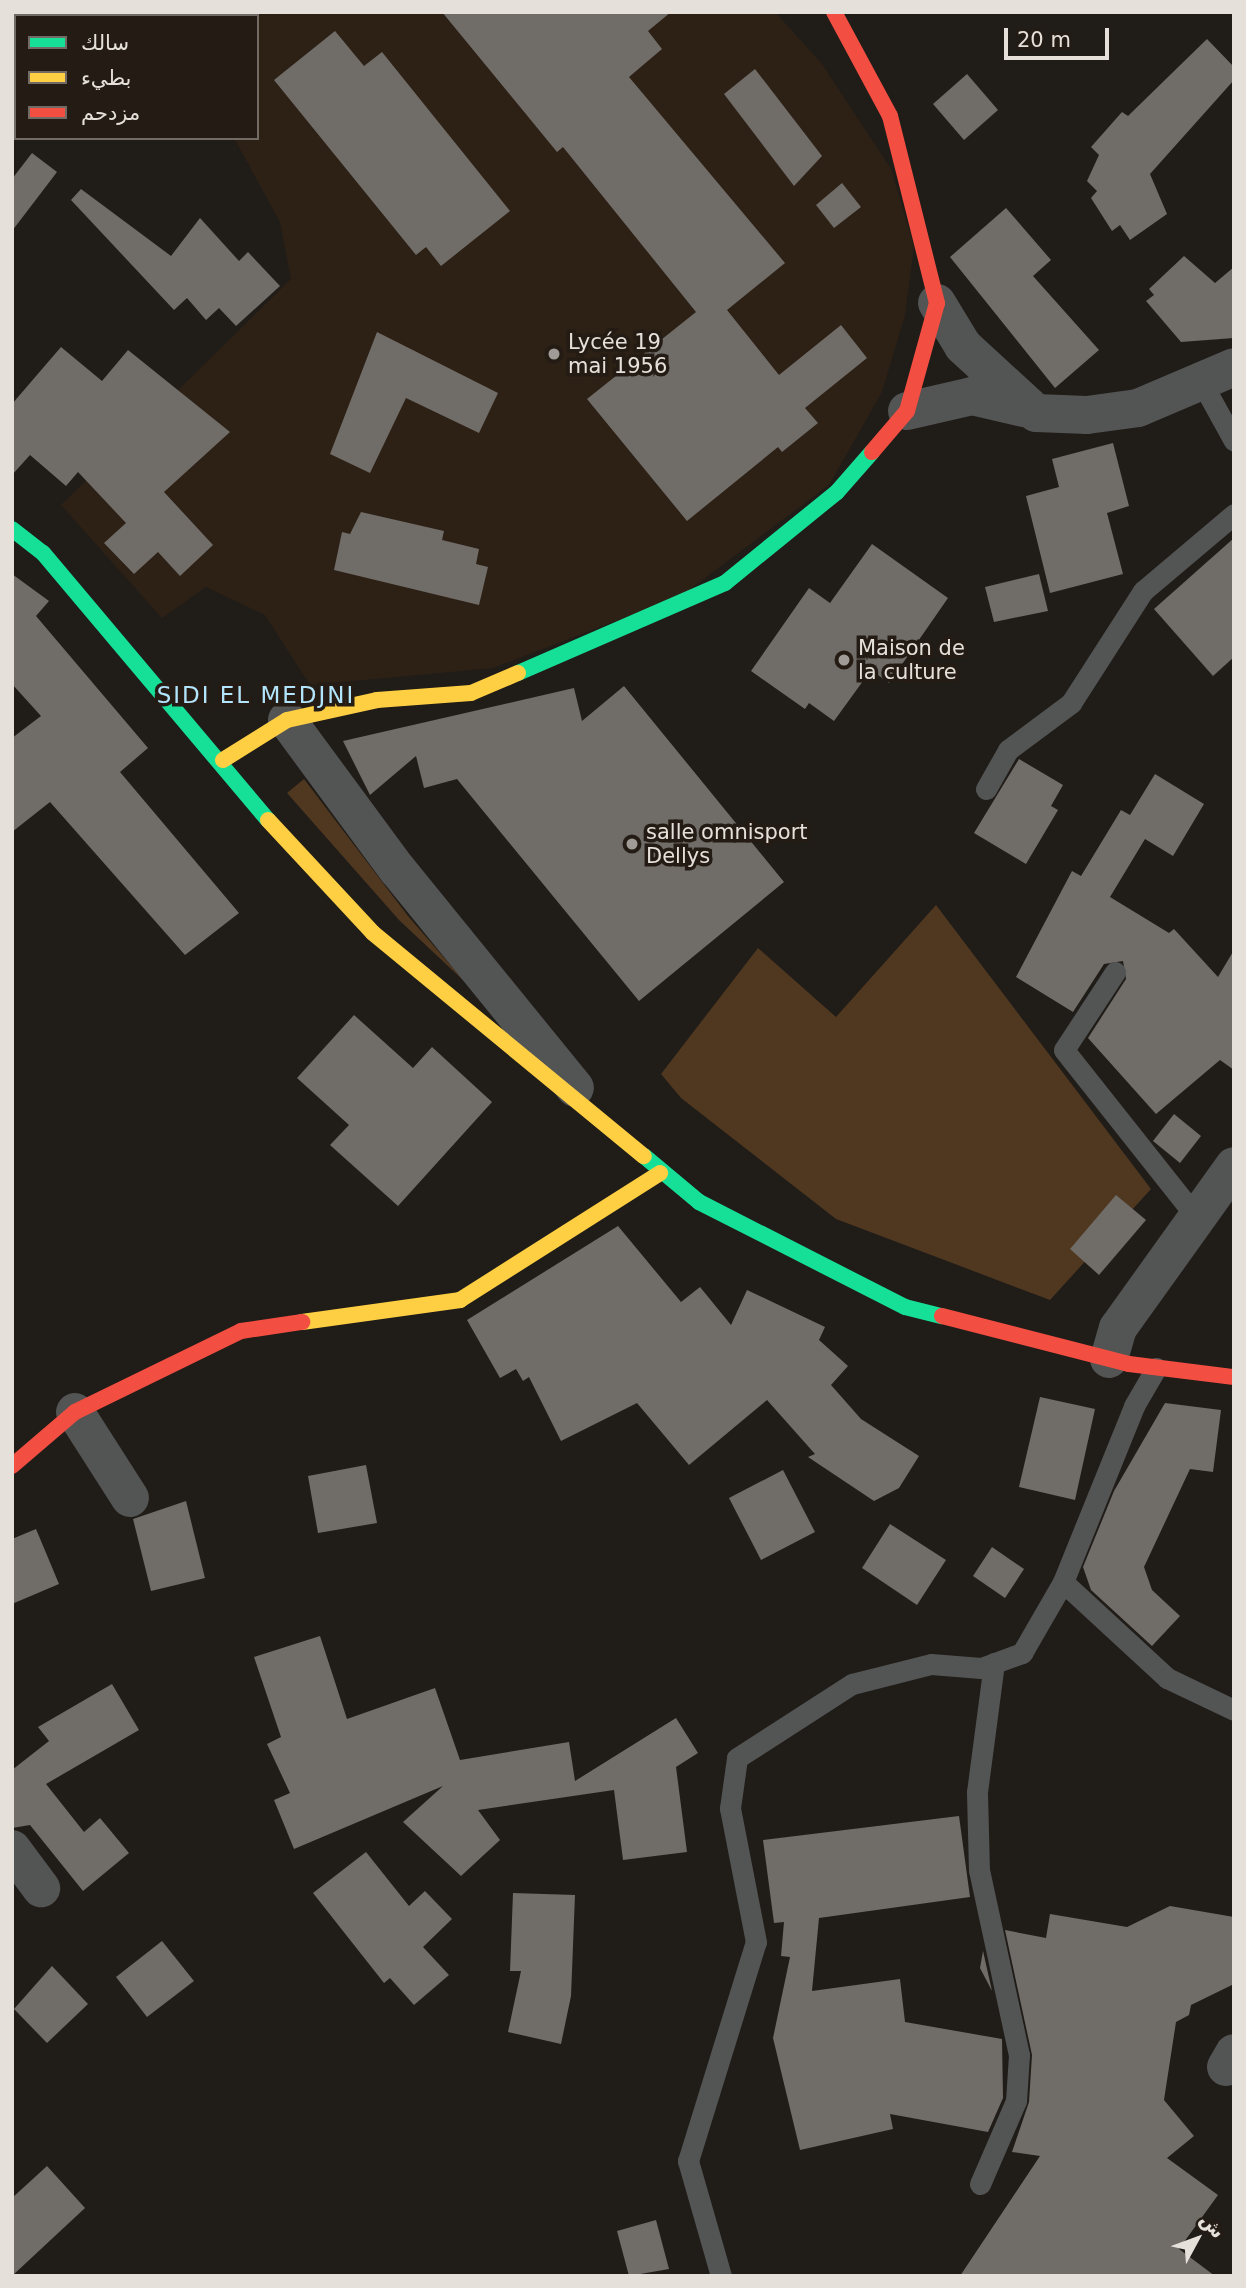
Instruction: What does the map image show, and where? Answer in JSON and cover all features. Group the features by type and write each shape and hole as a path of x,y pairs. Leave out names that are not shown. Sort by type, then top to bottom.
{"street":[{"path":"834,12 890,116 937,303 963,345 1036,413"},
{"path":"223,760 287,720 377,700 471,694 725,583 837,492 907,411 937,303"},
{"path":"907,411 972,396 1036,413 1087,415 1138,408 1218,375"},
{"path":"12,529 43,553 223,760 287,845 373,933 617,1140 699,1202 905,1307 1109,1359 1156,1368 1234,1377"},
{"path":"287,720 397,869 617,1140"},
{"path":"1109,1359 1118,1328 1234,1166"},
{"path":"12,1466 75,1412 240,1331 460,1300 660,1173"},
{"path":"75,1412 130,1498"},
{"path":"12,1849 41,1888"}],"lane":[{"path":"1218,375 1234,441"},
{"path":"986,789 1008,750 1071,703 1143,591 1234,514"},
{"path":"1115,972 1064,1050 1197,1217"},
{"path":"721,2276 688,2161 755,1942 730,1808 737,1758 852,1684 931,1664 994,1663 1022,1653 1063,1582 1134,1406 1156,1368"},
{"path":"1063,1582 1167,1678 1234,1710"},
{"path":"980,2184 1016,2101 1019,2055 979,1870 977,1792 994,1663"}],"shaded area":[{"name":"Lycée 19 mai 1956","path":"163,12 775,12 822,64 891,169 914,247 905,315 882,392 829,485 681,596 493,668 310,685 265,615 206,587 162,618 61,505 291,279 280,222 235,140 259,140 259,14"},
{"path":"304,779 408,916 465,982 399,920 287,793"},
{"path":"936,905 1151,1189 1050,1300 836,1219 681,1098 661,1074 758,948 836,1017"}],"building":[{"path":"442,12 671,12 648,31 662,49 629,77 785,263 727,310 779,375 841,325 867,358 805,408 818,423 782,452 778,447 687,521 587,399 696,312 563,147 557,152"},
{"path":"335,31 364,66 382,52 510,211 441,266 426,247 416,255 274,80"},
{"path":"1207,39 1234,67 1234,80 1150,174 1167,214 1130,240 1120,225 1112,231 1091,198 1097,191 1087,181 1099,155 1091,147 1122,112 1128,116"},
{"path":"755,69 822,156 794,186 724,94"},
{"path":"967,74 998,110 964,140 933,104"},
{"path":"32,153 57,172 12,231 12,179"},
{"path":"842,183 861,207 834,228 816,205"},
{"path":"81,189 171,256 200,218 239,261 248,252 280,286 236,326 219,308 206,320 187,298 174,310 71,200"},
{"path":"1006,208 1051,260 1033,276 1099,350 1055,388 950,257"},
{"path":"1184,256 1215,283 1234,267 1234,338 1181,342 1146,301 1154,295 1149,289"},
{"path":"377,332 498,393 479,433 406,398 370,473 330,454"},
{"path":"61,347 102,381 128,350 230,432 164,492 213,545 180,576 158,552 134,574 104,543 126,523 78,472 66,486 30,455 12,475 12,404"},
{"path":"1113,443 1129,506 1107,513 1123,574 1050,593 1026,496 1059,487 1052,459"},
{"path":"361,512 444,531 442,540 479,549 476,564 488,567 479,605 334,570 342,532 350,534"},
{"path":"1234,538 1234,657 1213,676 1154,609"},
{"path":"872,544 948,598 889,683 871,670 834,721 809,703 805,709 751,671 809,588 830,603"},
{"path":"12,574 49,601 36,616 148,748 120,772 239,913 185,955 50,802 12,832 12,738 41,716 12,684"},
{"path":"1039,574 1048,611 994,622 985,587"},
{"name":"salle omnisport Dellys","path":"624,686 784,882 639,1001 457,779 424,788 416,756 370,795 343,741 574,688 582,721"},
{"path":"1019,759 1063,785 1051,806 1058,810 1026,864 974,833"},
{"path":"1155,774 1204,804 1173,856 1145,839 1110,897 1169,933 1174,929 1218,977 1234,950 1234,1070 1220,1060 1156,1114 1088,1038 1126,979 1123,961 1104,964 1073,1012 1016,977 1072,871 1081,876 1121,810 1130,815"},
{"path":"354,1015 413,1068 432,1047 492,1102 398,1206 330,1145 349,1125 297,1078"},
{"path":"1174,1114 1201,1136 1180,1163 1153,1141"},
{"path":"1116,1195 1146,1220 1099,1275 1070,1249"},
{"path":"618,1226 681,1302 700,1287 731,1325 747,1290 825,1327 819,1340 848,1366 831,1385 861,1419 919,1456 899,1488 874,1501 808,1457 815,1454 767,1400 689,1465 637,1403 561,1441 529,1377 523,1381 516,1369 500,1378 467,1320"},
{"path":"1040,1397 1095,1409 1075,1500 1019,1487"},
{"path":"1165,1403 1221,1410 1213,1472 1190,1469 1144,1567 1152,1590 1180,1616 1152,1646 1091,1590 1083,1567 1114,1491"},
{"path":"366,1465 377,1523 318,1533 308,1476"},
{"path":"783,1470 815,1532 761,1560 729,1498"},
{"path":"186,1501 205,1578 151,1591 133,1519"},
{"path":"890,1524 946,1560 917,1605 862,1568"},
{"path":"36,1529 59,1584 12,1604 12,1539"},
{"path":"992,1547 1024,1569 1005,1598 973,1576"},
{"path":"320,1636 347,1719 435,1688 460,1760 569,1742 575,1781 676,1718 698,1753 676,1767 687,1852 623,1860 614,1790 478,1810 500,1840 461,1876 403,1822 443,1786 294,1849 274,1800 290,1793 267,1744 281,1737 254,1657"},
{"path":"112,1684 139,1730 46,1784 84,1832 100,1818 129,1853 83,1891 30,1825 12,1828 12,1770 49,1741 38,1727"},
{"path":"959,1816 970,1897 819,1918 812,1991 900,1979 905,2022 1002,2039 1003,2098 988,2132 890,2114 893,2129 800,2150 773,2038 790,1957 781,1956 784,1922 774,1923 763,1840"},
{"path":"366,1852 409,1906 425,1891 452,1919 423,1947 449,1975 414,2005 390,1978 384,1983 313,1893"},
{"path":"513,1893 575,1895 571,1996 561,2044 508,2032 521,1971 510,1971"},
{"path":"1170,1906 1234,1917 1234,1984 1191,2005 1189,2015 1176,2022 1164,2100 1194,2136 1167,2158 1218,2195 1179,2249 1215,2276 960,2276 1040,2156 1012,2152 1029,2102 1032,2055 1005,1930 1046,1938 1050,1914 1127,1927"},
{"path":"162,1941 194,1981 147,2017 116,1977"},
{"path":"983,1951 992,1991 980,1968"},
{"path":"52,1966 88,2004 47,2043 14,2009"},
{"path":"47,2166 85,2208 12,2276 12,2198"},
{"path":"656,2220 669,2269 629,2276 617,2231"}],"traffic: fast":[{"path":"518,673 725,583 837,492 872,452"},
{"path":"12,529 43,553 268,820"},
{"path":"644,1156 699,1202 905,1307 942,1316"}],"traffic: slow":[{"path":"223,760 287,720 377,700 471,693 518,673"},
{"path":"268,820 373,933 644,1156"},
{"path":"302,1322 460,1300 660,1173"}],"traffic: jam":[{"path":"834,12 890,116 937,303 907,411 872,452"},
{"path":"942,1316 1129,1364 1234,1377"},
{"path":"12,1466 75,1412 241,1331 302,1322"}],"place":[{"name":"Lycée 19 mai 1956","path":"554,354"},
{"name":"Maison de la culture","path":"844,660"},
{"name":"salle omnisport Dellys","path":"632,844"}],"district":[{"name":"SIDI EL MEDJNI","path":"256,695"}]}
